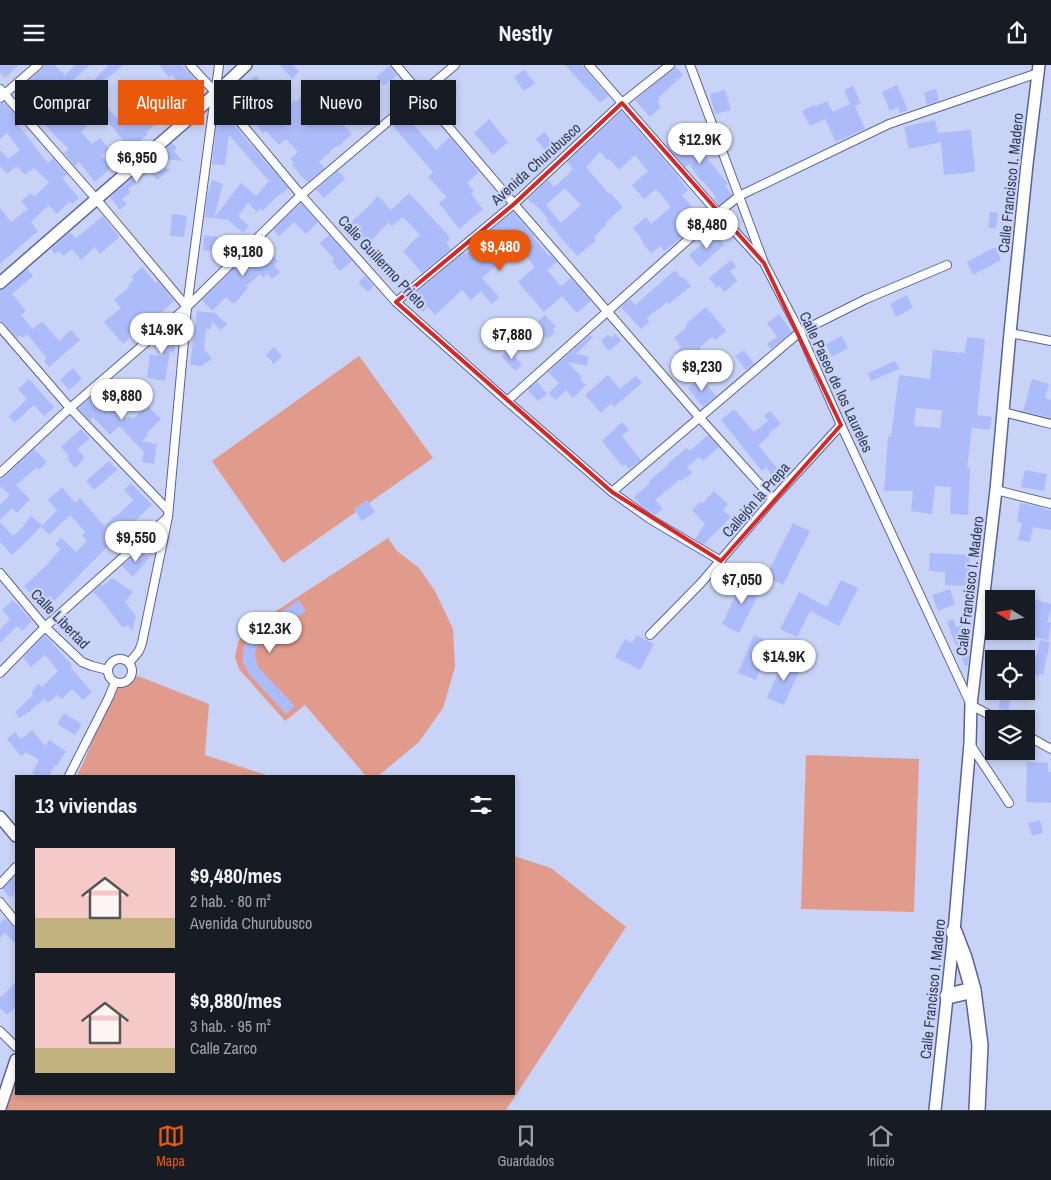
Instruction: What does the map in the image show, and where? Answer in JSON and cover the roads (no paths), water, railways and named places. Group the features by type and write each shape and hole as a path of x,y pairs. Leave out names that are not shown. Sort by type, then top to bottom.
{"highway":[{"path":"954,932 973,989 980,1045 978,1109"},
{"path":"948,996 973,989"}],"main road":[{"path":"230,80 246,65"},
{"name":"Calle Francisco I. Madero","path":"935,1110 954,932 970,743 971,705 996,490 1027,165 1039,69"},
{"path":"0,283 97,200 214,95"},
{"path":"0,817 15,835"},
{"path":"0,1108 15,1063"}],"street":[{"path":"38,65 1,94 97,200 187,307"},
{"name":"Calle Guillermo Prieto","path":"190,65 214,91"},
{"path":"217,80 219,65"},
{"path":"396,65 408,80"},
{"path":"436,80 454,65"},
{"path":"589,65 764,263"},
{"name":"Avenida Churubusco","path":"396,302 514,204 622,103 670,65"},
{"name":"Calle Paseo de los Laureles","path":"690,65 764,263 800,332 971,705"},
{"path":"506,401 739,196 889,124 1039,69"},
{"path":"129,663 139,651 142,643 168,514 187,307 214,108"},
{"path":"0,473 70,408 187,307 301,195 390,119"},
{"name":"Calle Guillermo Prieto","path":"243,125 301,195 396,302 506,401 612,492 650,519 721,561"},
{"path":"446,125 699,417 774,499"},
{"path":"612,492 800,332 866,299 947,265"},
{"path":"0,327 70,408 168,514"},
{"path":"1010,333 1051,341"},
{"path":"1004,412 1051,424"},
{"name":"Callejón la Prepa","path":"650,635 701,583 841,425"},
{"path":"996,490 1051,504"},
{"path":"0,673 45,627 168,514"},
{"name":"Calle Libertad","path":"0,573 45,627 82,662 108,670"},
{"path":"123,659 129,663 132,671 130,679 123,683 114,682 109,677 108,670 115,660 123,659"},
{"path":"70,775 109,697 114,682"},
{"path":"971,705 985,713"},
{"path":"1035,740 1051,749"},
{"path":"970,743 1009,803"},
{"path":"0,884 15,868"},
{"path":"0,902 15,921"},
{"path":"0,1031 15,1046"}]}
